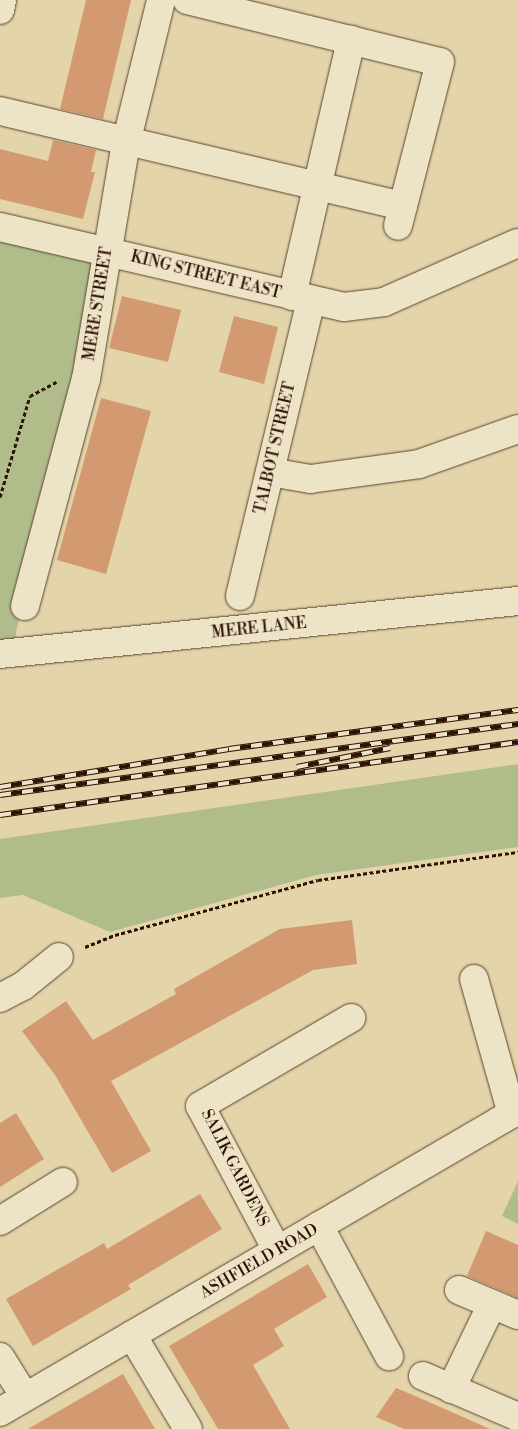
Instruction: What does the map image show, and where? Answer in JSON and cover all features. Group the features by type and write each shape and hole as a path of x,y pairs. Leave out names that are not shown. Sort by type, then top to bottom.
{"street":[{"path":"0,10 2,0"},
{"name":"MERE STREET","path":"25,606 86,378 126,142 161,0"},
{"path":"0,111 317,188 400,216 440,62 187,0"},
{"name":"TALBOT STREET","path":"240,596 270,472 301,299 317,188 351,40"},
{"name":"KING STREET EAST","path":"0,227 107,251 301,299 344,307 384,302 518,244"},
{"path":"270,472 310,479 419,464 518,430"},
{"name":"MERE LANE","path":"0,654 518,601"},
{"path":"0,998 23,986 59,957"},
{"path":"474,979 515,1112"},
{"name":"SALIK GARDENS","path":"277,1250 200,1106 350,1018"},
{"name":"ASHFIELD ROAD","path":"0,1412 515,1112"},
{"path":"0,1221 63,1182"},
{"path":"319,1226 389,1356"},
{"path":"459,1290 518,1315"},
{"path":"451,1389 492,1304"},
{"path":"132,1335 188,1429"},
{"path":"0,1357 25,1397"},
{"path":"423,1376 518,1418"}],"path":[{"path":"0,497 30,396 51,382 86,378"},
{"path":"59,957 115,935 318,880 518,852"}],"green space":[{"path":"0,233 99,255 77,385 16,632 16,647 0,649"},
{"path":"518,764 518,847 316,875 110,932 23,895 0,898 0,839"},
{"path":"518,1181 518,1224 502,1216"}],"building":[{"path":"86,0 131,0 103,119 60,109"},
{"path":"53,140 96,150 91,172 95,172 83,219 0,199 0,149 48,161"},
{"path":"122,296 181,310 168,362 109,348"},
{"path":"234,316 278,327 264,384 219,372"},
{"path":"101,398 151,411 106,574 57,560"},
{"path":"352,920 357,964 313,970 111,1081 151,1151 112,1173 55,1075 22,1031 66,1001 93,1040 176,994 174,989 280,929"},
{"path":"16,1113 44,1159 0,1187 0,1123"},
{"path":"200,1194 222,1229 128,1285 131,1289 33,1346 6,1299 104,1243 107,1249"},
{"path":"486,1231 518,1245 518,1298 467,1276"},
{"path":"308,1264 327,1297 274,1329 284,1346 253,1365 290,1429 218,1429 169,1346"},
{"path":"123,1374 155,1429 28,1429 78,1400"},
{"path":"396,1388 490,1429 404,1429 376,1417"}],"railway":[{"path":"0,787 229,749 518,710"},
{"path":"0,795 518,724"},
{"path":"0,815 518,742"},
{"path":"297,767 390,748"}]}
